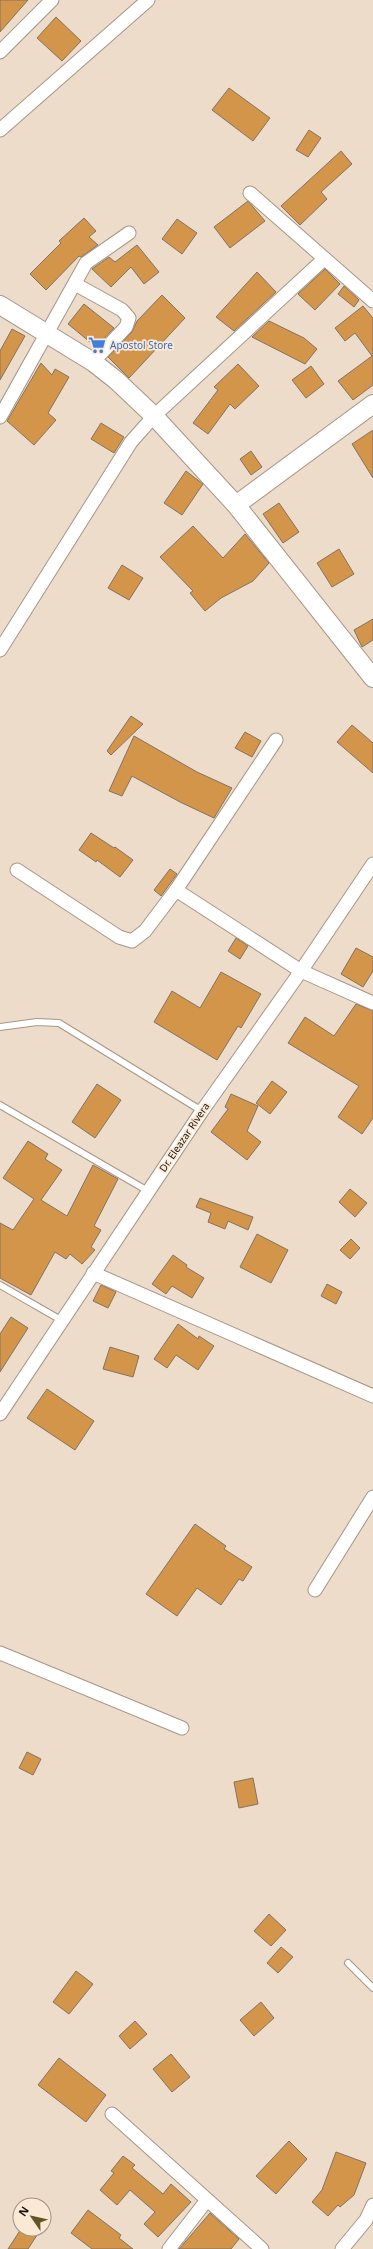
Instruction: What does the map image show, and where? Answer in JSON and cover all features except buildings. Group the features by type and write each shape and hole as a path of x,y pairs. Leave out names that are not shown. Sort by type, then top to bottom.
{"street":[{"path":"0,52 52,0"},
{"path":"0,130 148,0"},
{"path":"250,193 373,301"},
{"path":"0,417 86,263 129,233"},
{"path":"0,650 121,456 138,432 324,259"},
{"path":"75,284 122,310 129,318 126,327 93,362"},
{"path":"0,305 93,362 116,380 154,416 236,505 373,678"},
{"path":"236,505 373,404"},
{"path":"17,870 119,937 132,942 145,931 176,890 276,740"},
{"name":"Dr. Eleazar Rivera","path":"0,1414 148,1190 301,971 373,864"},
{"path":"176,890 301,971 373,1003"},
{"path":"93,1273 373,1396"},
{"path":"315,1590 373,1497"},
{"path":"0,1653 182,1728"},
{"path":"112,2114 262,2249"},
{"path":"169,2249 207,2200"},
{"path":"342,2249 366,2220 373,2205"}],"lane":[{"path":"0,1027 37,1022 59,1023 202,1111"},
{"path":"0,1105 148,1190"},
{"path":"0,1285 61,1320"},
{"path":"348,1963 373,1988"}],"place":[{"name":"Apostol Store","path":"97,345"}]}
